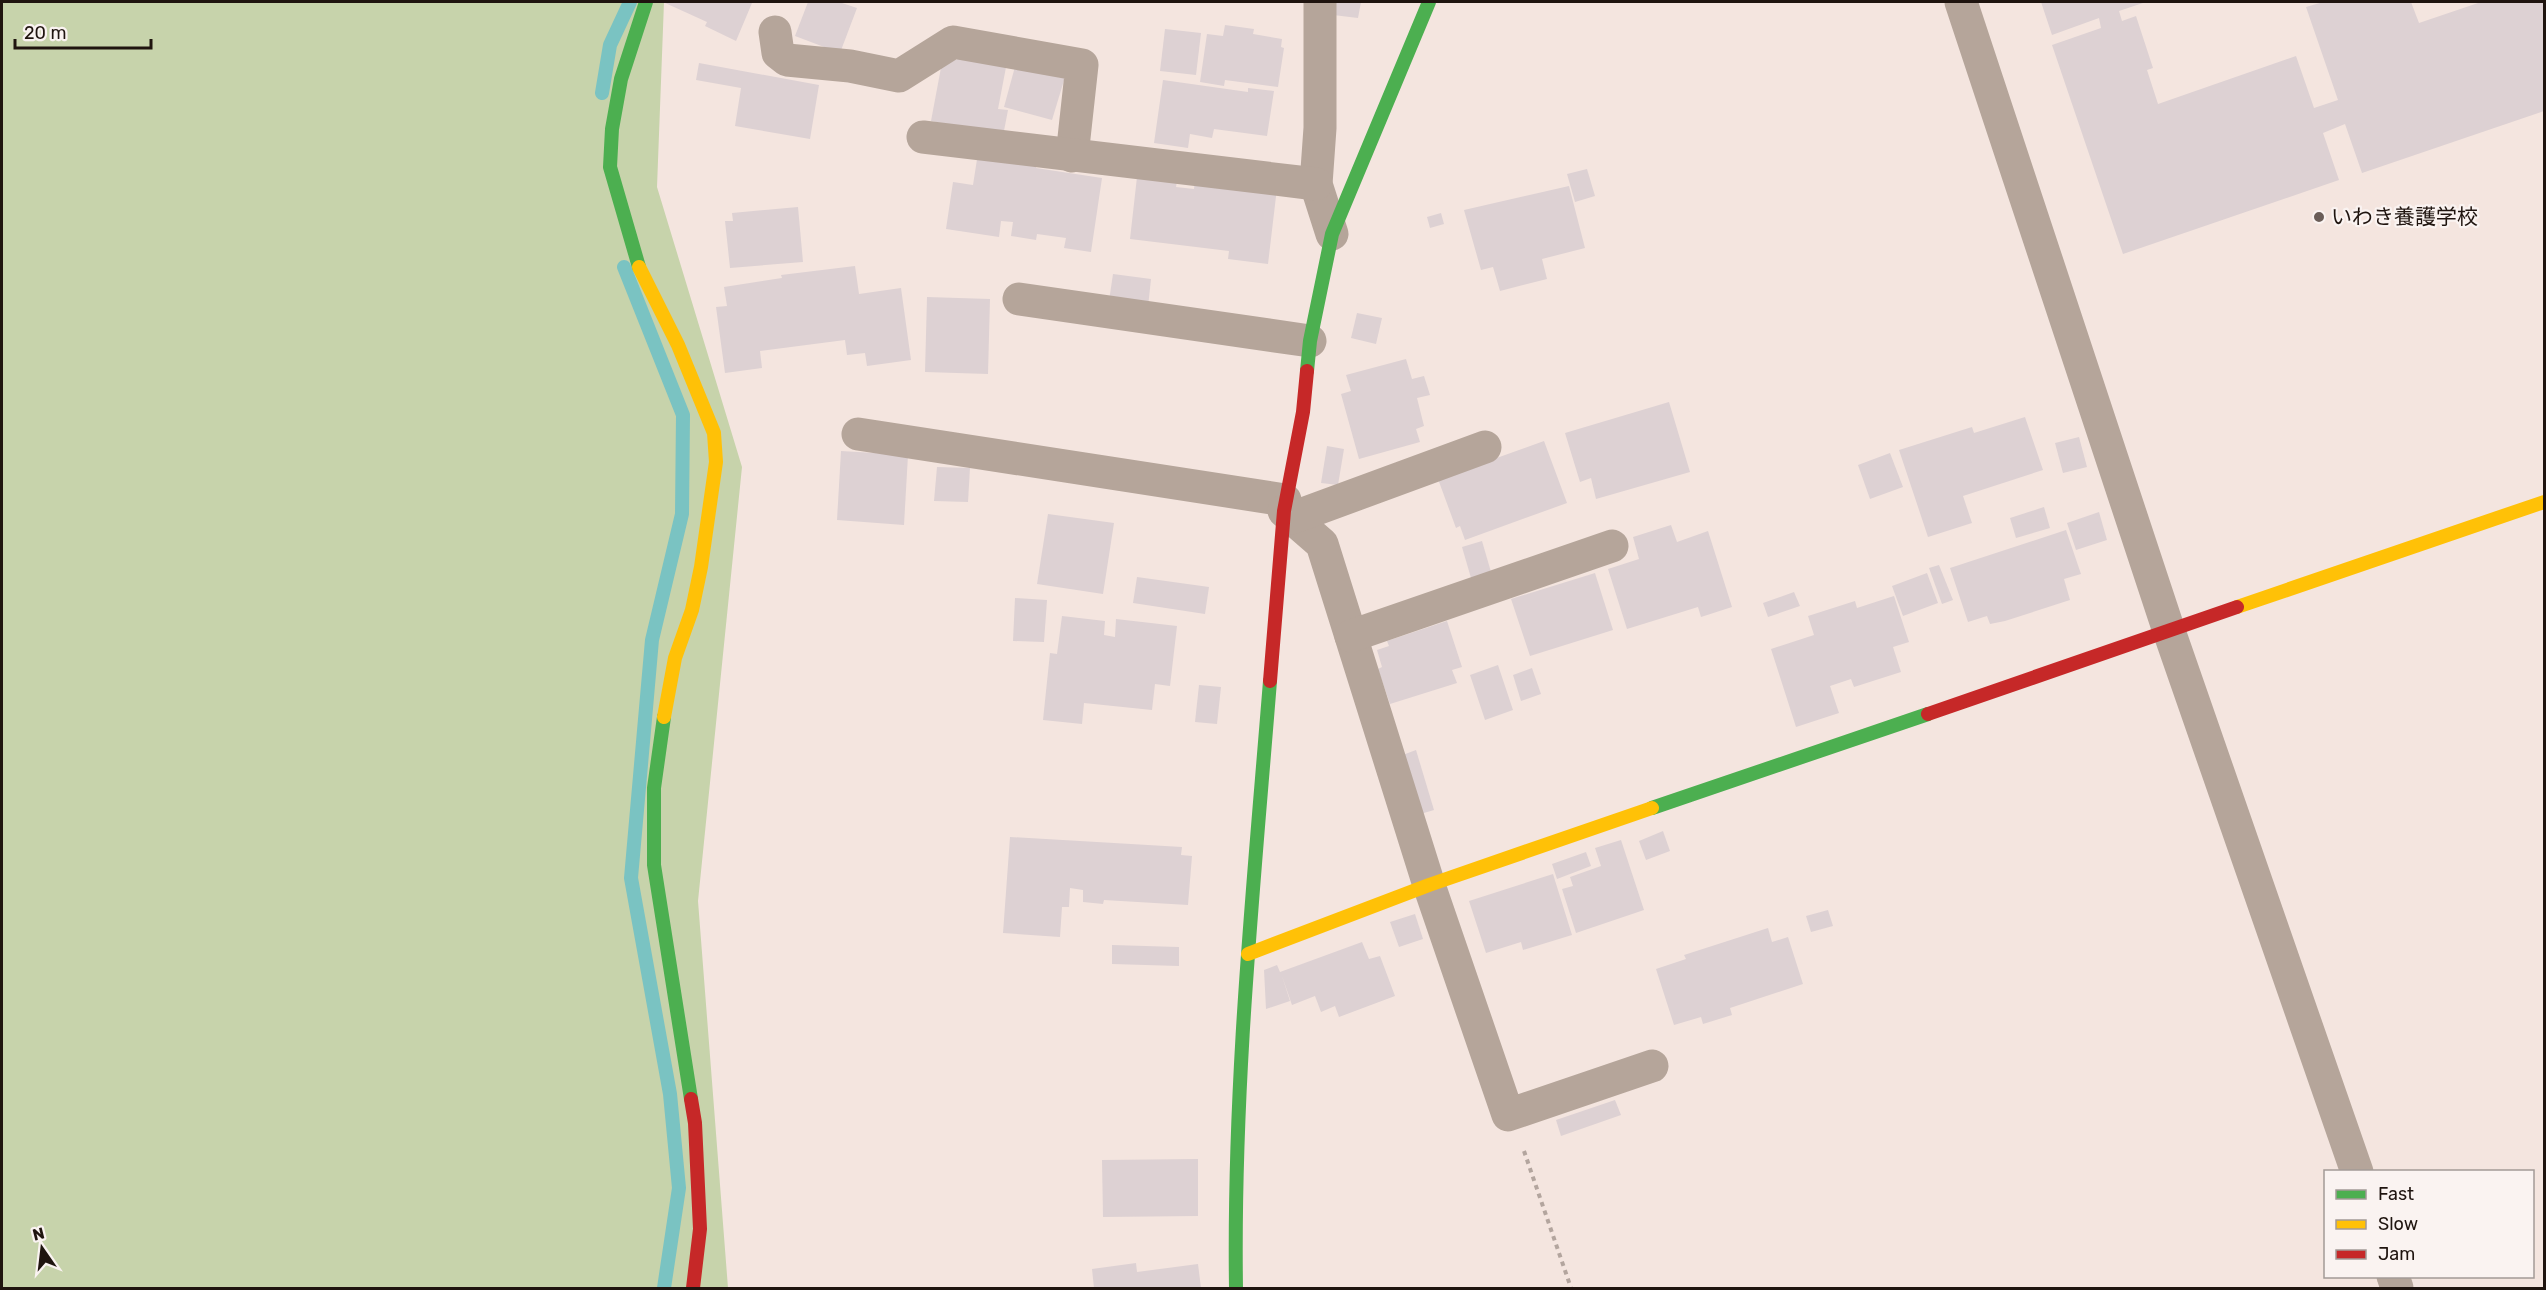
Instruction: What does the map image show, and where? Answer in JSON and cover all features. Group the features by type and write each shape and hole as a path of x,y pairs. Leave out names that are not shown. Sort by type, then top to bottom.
{"street":[{"path":"646,2 621,79 612,129 610,167 640,269 678,345 714,433 716,462 701,567 692,610 675,658 654,788 654,865 694,1124 700,1229 693,1288"},
{"path":"1320,2 1320,128 1316,184 1332,234"},
{"path":"1236,1288 1235,1216 1248,954 1287,510 1303,412 1310,341 1332,234 1429,2"},
{"path":"1961,2 2169,631 2356,1170"},
{"path":"775,32 777,53 787,60 850,66 900,76 953,42 1082,65 1072,156"},
{"path":"923,137 1316,184"},
{"path":"1019,299 1310,341"},
{"path":"858,434 1287,510 1485,447"},
{"path":"1248,954 1429,885 2544,502"},
{"path":"1287,510 1322,544 1429,885 1508,1115 1652,1066"},
{"path":"1351,636 1612,546"}],"path":[{"path":"1508,1115 1516,1128 1571,1288"}],"green space":[{"path":"2,2 664,2 657,187 742,467 698,901 728,1288 2,1288"}],"building":[{"path":"663,2 752,3 736,41 705,26 707,22"},
{"path":"808,2 839,2 857,8 840,53 795,36"},
{"path":"1327,2 1361,2 1358,18 1325,14"},
{"path":"2041,2 2146,2 2119,11 2122,21 2136,16 2153,68 2147,70 2158,104 2296,56 2314,108 2338,100 2306,7 2323,2 2411,2 2419,23 2481,2 2544,2 2544,111 2362,173 2345,124 2323,133 2339,180 2123,254 2052,45 2101,28 2099,18 2052,35"},
{"path":"1225,25 1254,29 1253,34 1282,39 1281,47 1284,48 1278,87 1225,80 1224,86 1200,82 1207,34 1223,36"},
{"path":"1165,29 1201,33 1196,75 1160,71"},
{"path":"959,52 1007,62 998,109 1008,110 1003,136 931,121 943,57 957,60"},
{"path":"699,63 819,85 810,139 735,126 741,88 696,80"},
{"path":"1016,63 1065,77 1052,120 1004,107"},
{"path":"1163,80 1248,92 1248,88 1274,91 1267,136 1214,129 1212,138 1190,134 1188,148 1154,143"},
{"path":"978,153 1037,161 1036,168 1102,178 1091,252 1064,248 1066,238 1037,234 1036,240 1011,236 1013,222 1001,221 999,237 946,229 953,182 973,185"},
{"path":"1587,169 1595,196 1575,202 1567,174"},
{"path":"1137,177 1177,181 1176,187 1194,189 1195,178 1277,188 1268,264 1228,259 1229,251 1130,239"},
{"path":"1569,186 1585,248 1542,259 1547,279 1500,291 1493,267 1481,270 1464,210"},
{"path":"798,207 803,262 730,268 725,221 733,221 732,213"},
{"path":"1441,213 1444,224 1430,228 1427,217"},
{"path":"855,266 859,294 901,288 911,360 867,366 865,353 847,355 845,340 760,351 762,368 725,373 716,307 727,306 724,287 782,278 781,275"},
{"path":"1113,274 1151,279 1148,307 1109,301"},
{"path":"927,297 990,299 988,374 925,372"},
{"path":"1357,313 1382,318 1376,344 1351,338"},
{"path":"1406,359 1412,379 1424,376 1430,395 1417,398 1424,426 1416,429 1420,442 1359,459 1341,394 1351,391 1346,375"},
{"path":"1669,402 1690,472 1596,499 1591,478 1580,482 1565,433"},
{"path":"2025,417 2043,470 1963,496 1972,523 1928,537 1899,450 1972,427 1974,433"},
{"path":"2079,437 2087,467 2063,473 2055,443"},
{"path":"1544,441 1567,503 1465,540 1460,526 1456,528 1438,479"},
{"path":"1327,446 1344,449 1338,485 1321,483"},
{"path":"841,451 908,455 904,525 837,520"},
{"path":"1890,453 1903,487 1870,499 1858,465"},
{"path":"937,467 970,468 968,502 934,501"},
{"path":"2044,507 2050,528 2016,538 2010,518"},
{"path":"2099,512 2107,540 2076,550 2067,523"},
{"path":"1048,514 1114,523 1103,594 1037,584"},
{"path":"1671,525 1677,542 1708,531 1732,607 1701,617 1698,607 1627,629 1608,569 1639,559 1633,537"},
{"path":"2066,530 2081,574 2064,579 2070,600 2005,621 1990,624 1987,616 1968,622 1950,568"},
{"path":"1482,541 1491,572 1471,578 1462,547"},
{"path":"1939,565 1953,600 1942,604 1929,568"},
{"path":"1595,573 1613,630 1530,656 1511,599"},
{"path":"1927,573 1938,603 1903,616 1892,586"},
{"path":"1137,577 1209,587 1205,614 1133,603"},
{"path":"1794,592 1800,606 1768,617 1763,603"},
{"path":"1894,596 1909,642 1893,647 1901,672 1854,687 1851,679 1830,686 1839,713 1796,727 1771,649 1814,635 1808,616 1855,601 1857,608"},
{"path":"1015,598 1047,600 1044,642 1013,641"},
{"path":"1062,616 1105,621 1104,635 1115,637 1116,619 1177,626 1170,686 1155,684 1152,710 1084,703 1082,724 1043,720 1050,653 1057,654"},
{"path":"1447,621 1462,667 1452,670 1457,683 1390,704 1378,669 1382,667 1377,650 1389,646 1387,641"},
{"path":"1498,665 1513,710 1485,720 1470,675"},
{"path":"1532,668 1541,694 1521,701 1513,675"},
{"path":"1199,685 1221,687 1217,724 1195,722"},
{"path":"1416,750 1434,810 1417,815 1400,756"},
{"path":"1663,831 1670,851 1646,860 1639,841"},
{"path":"1010,837 1182,847 1181,855 1192,856 1188,905 1104,900 1103,904 1083,902 1083,890 1070,888 1069,907 1062,907 1060,937 1003,933"},
{"path":"1621,840 1644,910 1576,933 1562,889 1573,886 1570,877 1601,866 1595,848"},
{"path":"1586,852 1591,866 1557,879 1552,864"},
{"path":"1553,874 1572,935 1523,950 1521,942 1486,953 1469,901"},
{"path":"1828,910 1833,926 1811,932 1806,916"},
{"path":"1415,914 1423,939 1399,947 1390,922"},
{"path":"1768,928 1772,942 1788,937 1803,984 1730,1008 1732,1015 1703,1024 1701,1017 1674,1025 1656,969 1686,959 1684,955"},
{"path":"1362,942 1369,959 1380,956 1395,996 1339,1017 1335,1006 1321,1012 1315,996 1292,1005 1282,976 1290,1001 1266,1009 1264,970 1277,965 1280,972"},
{"path":"1112,945 1179,947 1179,966 1112,964"},
{"path":"1615,1100 1621,1115 1561,1136 1556,1120"},
{"path":"1198,1159 1198,1216 1103,1217 1102,1160"},
{"path":"1136,1263 1137,1272 1198,1264 1201,1288 1094,1288 1092,1269"}],"waterway":[{"path":"602,93 610,45 630,2"},
{"path":"624,267 683,415 682,514 652,640 631,878 670,1094 679,1188 664,1288"}],"traffic: fast":[{"path":"639,267 610,167 612,129 621,79 646,2"},
{"path":"1307,371 1310,341 1332,234 1429,2"},
{"path":"1236,1288 1241,1060 1270,681"},
{"path":"1652,808 1928,714"},
{"path":"664,717 654,788 654,865 691,1099"}],"traffic: slow":[{"path":"639,267 678,345 714,433 716,462 701,567 692,610 675,658 664,717"},
{"path":"2237,607 2544,502"},
{"path":"1248,954 1429,885 1652,808"}],"traffic: jam":[{"path":"1270,681 1284,511 1303,412 1307,371"},
{"path":"1928,714 2237,607"},
{"path":"691,1099 695,1123 700,1229 693,1288"}],"place":[{"name":"いわき養護学校","path":"2319,217"}]}
